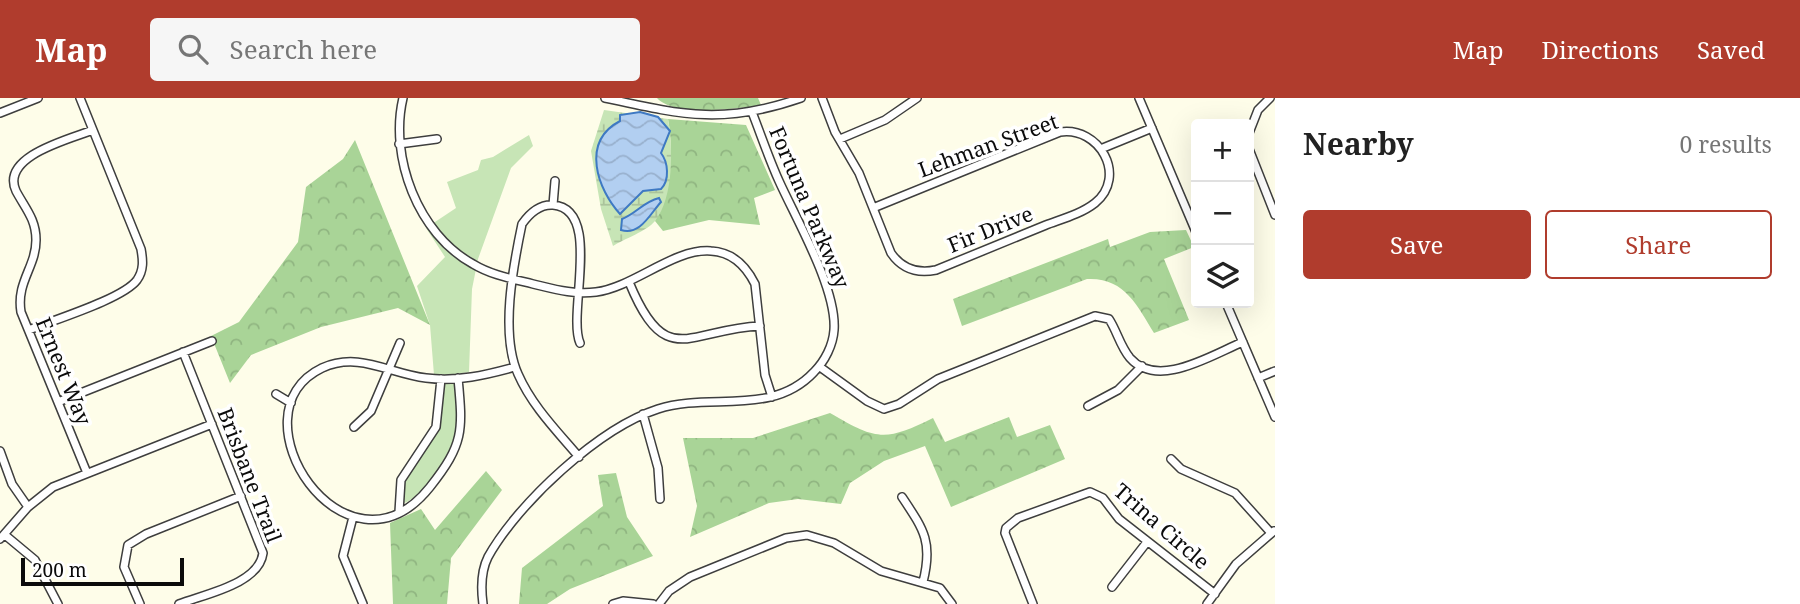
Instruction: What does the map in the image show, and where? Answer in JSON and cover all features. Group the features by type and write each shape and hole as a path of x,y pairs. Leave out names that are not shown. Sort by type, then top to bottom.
{"street":[{"path":"0,113 38,98"},
{"path":"29,330 120,293 136,281 143,266 141,249 80,98"},
{"path":"404,98 399,144 421,209 446,244 474,265 514,279 579,293 611,289 687,255 702,251 724,253 750,273 758,295 760,326 772,397"},
{"path":"605,98 695,116 713,117 752,112 801,98"},
{"name":"Fir Drive","path":"822,98 891,253 899,263 920,273 936,270 1093,204 1105,191 1109,178 1103,148"},
{"path":"840,139 885,120 917,98"},
{"path":"1139,98 1191,220"},
{"path":"1254,120 1258,110 1270,98"},
{"name":"Fortuna Parkway","path":"483,604 483,573 494,549 518,516 579,457 643,414 674,405 736,403 772,397 798,386 820,367 834,338 834,311 752,112"},
{"path":"1103,148 1152,128"},
{"name":"Ernest Way","path":"87,473 21,312 20,290 32,259 36,235 28,209 13,186 14,169 24,158 93,130"},
{"name":"Lehman Street","path":"873,208 1060,132 1086,136 1103,148"},
{"path":"399,144 437,139"},
{"path":"1254,162 1275,215"},
{"path":"553,205 555,181"},
{"path":"579,457 527,392 515,366 509,328 514,279 522,224 536,209 553,205 570,214 579,231 579,293 575,331 580,342"},
{"path":"629,282 647,321 669,337 689,340 760,326"},
{"path":"1228,308 1275,418"},
{"path":"820,367 878,408 889,408 938,379 1098,316 1109,319 1129,357 1142,366 1169,371 1243,342"},
{"path":"58,402 212,341"},
{"path":"354,427 371,411 400,343"},
{"name":"Brisbane Trail","path":"179,604 247,577 258,568 263,553 183,352"},
{"path":"458,378 462,429 454,454 420,499 399,512 377,518 353,517 329,506 306,481 290,441 288,421 291,403 309,377 332,364 357,361 441,379 515,366"},
{"path":"1088,406 1118,390 1142,366"},
{"path":"1258,378 1275,371"},
{"path":"399,512 401,480 436,427 441,379"},
{"path":"276,394 291,403"},
{"path":"643,414 658,468 660,499"},
{"path":"58,604 35,560 2,537 28,507 53,487 212,424"},
{"path":"0,451 12,484 28,507"},
{"path":"1171,458 1181,469 1235,494 1273,532"},
{"name":"Trina Circle","path":"1033,604 1005,533 1009,523 1090,492 1102,498 1119,519 1215,594"},
{"path":"140,604 124,567 128,545 146,534 241,496"},
{"path":"902,498 926,535 929,561 923,582"},
{"path":"353,517 343,556 362,604"},
{"name":"Trina Circle","path":"1208,604 1236,564 1273,532"},
{"path":"659,604 669,591 690,577 798,535 821,537 867,566 940,588 951,604"},
{"path":"1112,587 1147,542"},
{"path":"613,604 623,601 653,604"}],"green space":[{"path":"657,98 758,98 761,105 722,110 691,110 665,104"},
{"path":"604,110 668,119 671,144 669,186 661,211 647,228 613,246 601,209 591,151"},
{"path":"668,119 746,125 775,190 754,198 760,225 709,220 663,231 655,221 669,171 671,146"},
{"path":"529,135 533,146 511,168 478,259 472,289 469,372 455,374 458,415 456,438 428,484 409,501 401,504 406,476 437,432 444,387 443,374 434,375 430,325 417,286 445,257 426,228 456,208 447,182 478,170 481,160 493,157"},
{"path":"355,140 430,325 398,308 321,327 251,355 230,383 211,336 239,322 298,242 306,187 343,159"},
{"path":"1186,230 1191,241 1191,248 1164,259 1189,320 1154,333 1135,303 1120,288 1100,280 1087,279 962,326 953,299 1108,239 1110,247 1150,232"},
{"path":"830,413 859,429 881,435 903,431 933,418 945,442 1009,417 1017,437 1050,425 1065,459 951,507 925,446 884,461 850,483 841,504 798,499 769,503 690,537 697,506 683,438 753,438"},
{"path":"486,471 502,490 451,558 447,604 393,604 390,523 421,509 435,530"},
{"path":"616,473 627,517 653,556 570,589 547,604 519,604 522,568 603,506 598,475"}],"water":[{"path":"640,112 658,117 670,131 661,153 667,176 661,189 643,191 620,214 600,180 597,153 600,141 608,130 620,121 620,115"},
{"path":"659,198 661,202 639,227 628,231 621,230 622,219"}]}
